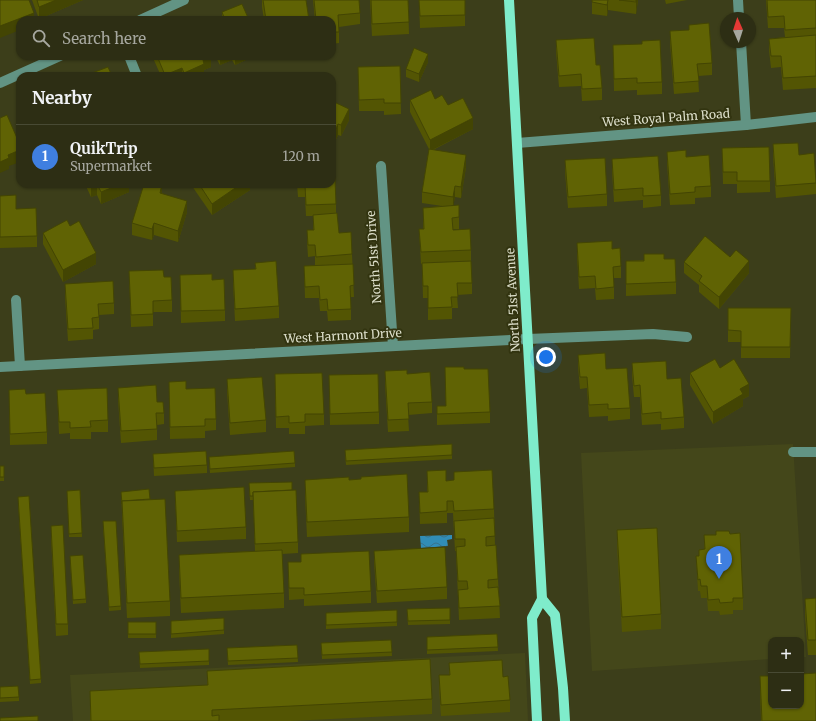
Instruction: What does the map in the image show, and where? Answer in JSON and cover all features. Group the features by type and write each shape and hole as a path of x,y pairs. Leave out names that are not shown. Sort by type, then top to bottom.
{"main road":[{"name":"North 51st Avenue","path":"509,0 542,599"},
{"path":"537,721 532,618 542,599 556,615 566,721"}],"street":[{"path":"149,16 184,0"},
{"path":"738,0 739,12"},
{"path":"741,48 746,125"},
{"path":"24,72 51,60"},
{"path":"130,60 135,72"},
{"path":"0,83 16,76"},
{"name":"West Royal Palm Road","path":"517,142 746,125 816,117"},
{"name":"North 51st Drive","path":"381,166 393,346"},
{"path":"16,300 20,366"},
{"name":"West Harmont Drive","path":"0,367 528,339 653,334 687,338"},
{"path":"793,452 816,452"}],"shaded area":[{"path":"793,444 806,657 804,657 804,637 768,637 768,659 592,671 581,453"},
{"path":"525,653 528,721 73,721 70,675"}],"water":[{"path":"452,535 452,539 447,540 448,546 421,548 420,536"}],"building":[{"path":"0,0 29,0 34,13 26,16 16,16 16,20 0,26"},
{"path":"37,0 56,0 39,7"},
{"path":"263,0 306,0 308,16 265,16"},
{"path":"314,0 359,0 360,13 338,15 339,32 336,32 336,16 316,16"},
{"path":"371,0 408,0 409,22 372,24"},
{"path":"419,0 465,0 465,15 420,16"},
{"path":"592,0 608,0 607,5 592,2"},
{"path":"619,0 636,0 636,2"},
{"path":"767,0 816,0 816,28 785,30 784,16 768,17"},
{"path":"242,4 247,16 224,16 222,12"},
{"path":"709,23 712,63 697,64 699,81 674,83 670,31 689,30 689,25"},
{"path":"816,35 816,76 783,78 781,56 771,56 769,39"},
{"path":"594,38 596,65 600,65 602,88 582,89 581,74 559,76 556,40"},
{"path":"660,40 662,82 637,83 637,78 614,79 613,45 642,44 642,41"},
{"path":"414,48 428,54 419,74 406,69"},
{"path":"159,60 203,60 204,64 186,72 184,72 182,68 172,72 164,72"},
{"path":"400,66 401,103 384,103 384,99 359,100 358,67"},
{"path":"108,67 110,72 95,72"},
{"path":"431,90 435,99 442,95 448,105 463,98 473,118 430,140 410,100"},
{"path":"336,103 349,109 341,125 338,124 336,128"},
{"path":"7,115 16,136 16,152 8,155 9,158 0,162 0,118"},
{"path":"798,143 799,155 814,153 816,183 776,186 773,144"},
{"path":"769,147 770,181 737,181 737,172 723,172 722,148"},
{"path":"429,149 466,155 461,187 455,186 453,197 422,192"},
{"path":"686,150 686,157 709,155 711,186 695,187 695,192 670,194 667,152"},
{"path":"658,156 661,195 643,196 643,188 614,190 612,159"},
{"path":"605,158 607,194 568,197 565,160"},
{"path":"99,188 111,188 101,192"},
{"path":"143,188 161,188 160,193 187,201 178,231 154,223 152,229 132,223"},
{"path":"202,188 235,188 212,204"},
{"path":"305,188 335,188 336,204 306,205"},
{"path":"16,195 16,209 36,208 37,236 0,237 0,196"},
{"path":"459,205 459,217 452,218 453,230 470,229 471,250 421,252 419,229 424,229 423,208"},
{"path":"337,213 339,233 351,232 352,254 316,257 315,245 308,245 307,230 314,230 313,215"},
{"path":"67,220 70,226 79,221 96,253 63,270 43,233"},
{"path":"705,236 730,257 736,250 749,261 719,297 699,281 702,276 684,262"},
{"path":"612,241 612,249 620,248 621,266 613,267 614,287 596,289 595,276 579,277 577,243"},
{"path":"644,254 664,254 664,259 675,259 676,282 626,284 626,261 644,261"},
{"path":"276,261 279,306 235,309 233,270 256,269 255,263"},
{"path":"471,261 472,283 457,283 458,297 451,297 452,307 428,308 428,286 423,286 422,263"},
{"path":"353,264 354,285 350,286 351,309 328,310 327,299 320,300 319,286 305,287 304,266"},
{"path":"163,270 164,277 171,277 172,300 153,301 153,314 131,315 129,271"},
{"path":"212,274 212,280 224,279 225,310 181,311 180,275"},
{"path":"113,281 114,303 98,304 99,317 92,318 93,328 68,329 65,284"},
{"path":"728,308 791,308 790,347 741,347 741,331 728,330"},
{"path":"605,353 606,369 627,368 630,408 608,409 608,404 589,405 587,377 580,377 578,355"},
{"path":"715,359 720,368 734,359 749,384 740,389 743,394 713,412 690,373"},
{"path":"666,361 667,379 681,378 684,417 661,419 661,412 642,414 640,385 634,386 632,363"},
{"path":"445,367 488,369 490,412 437,414 437,406 446,406"},
{"path":"407,370 407,374 430,372 432,402 408,403 409,419 388,420 385,371"},
{"path":"322,373 324,414 305,414 305,422 289,423 289,416 276,417 275,374"},
{"path":"378,374 379,412 330,414 329,375"},
{"path":"262,377 266,420 230,423 227,379"},
{"path":"186,381 186,389 215,388 216,419 205,419 205,426 170,427 169,382"},
{"path":"156,385 157,402 163,402 164,413 156,413 157,429 121,431 118,388"},
{"path":"107,388 108,420 90,421 91,427 70,428 70,422 59,422 57,390"},
{"path":"25,389 26,394 45,393 47,432 10,434 9,390"},
{"path":"452,444 452,455 346,461 345,450"},
{"path":"206,451 207,465 154,468 153,454"},
{"path":"294,451 295,463 210,469 209,457"},
{"path":"0,466 4,466 4,477 0,477"},
{"path":"446,470 446,481 454,480 454,472 492,470 494,509 454,511 453,501 447,501 447,511 420,513 419,492 428,492 427,471"},
{"path":"407,474 409,517 307,522 305,480 349,477 349,480 361,479 361,477"},
{"path":"292,482 292,490 253,492 253,496 250,496 249,483"},
{"path":"244,487 246,527 177,531 175,491"},
{"path":"149,489 150,499 122,501 122,504 121,492"},
{"path":"80,490 82,533 69,534 67,491"},
{"path":"296,490 298,542 255,544 253,492"},
{"path":"29,496 41,679 30,680 18,497"},
{"path":"165,499 170,601 127,603 122,501"},
{"path":"494,518 495,536 486,537 486,546 496,545 498,579 488,580 488,588 498,587 500,606 459,608 458,590 468,589 467,581 458,581 456,547 465,546 465,539 455,539 454,521"},
{"path":"103,521 116,521 121,606 109,607"},
{"path":"63,525 68,624 56,624 51,526"},
{"path":"657,528 661,614 622,617 617,530"},
{"path":"716,531 729,531 730,534 740,533 743,598 733,598 733,602 720,603 719,599 708,600 707,586 701,586 700,579 698,580 696,556 699,556 699,550 705,549 704,535 716,535"},
{"path":"445,547 447,587 377,591 374,551"},
{"path":"282,550 284,593 181,598 179,555"},
{"path":"369,551 371,591 304,595 304,588 289,588 288,562 301,562 301,554"},
{"path":"83,555 86,599 73,600 70,556"},
{"path":"816,598 816,640 808,640 805,599"},
{"path":"450,608 450,620 408,621 407,609"},
{"path":"397,610 397,622 326,625 326,613"},
{"path":"224,618 224,630 171,634 171,621"},
{"path":"128,622 156,622 156,634 128,634"},
{"path":"497,634 498,647 427,650 427,637"},
{"path":"391,640 392,652 322,655 321,643"},
{"path":"297,645 298,658 228,661 227,648"},
{"path":"209,649 209,661 140,664 139,652"},
{"path":"430,659 432,699 212,710 212,716 219,715 219,721 91,721 90,691 208,685 207,671"},
{"path":"502,660 503,677 508,676 510,700 441,705 439,675 450,675 449,663"},
{"path":"816,673 816,721 762,721 760,676 768,676 768,709 804,709 804,674"},
{"path":"18,686 19,697 0,698 0,687"},
{"path":"38,716 38,721 0,721 0,718"}],"place":[{"name":"QuikTrip","path":"719,579"}]}
